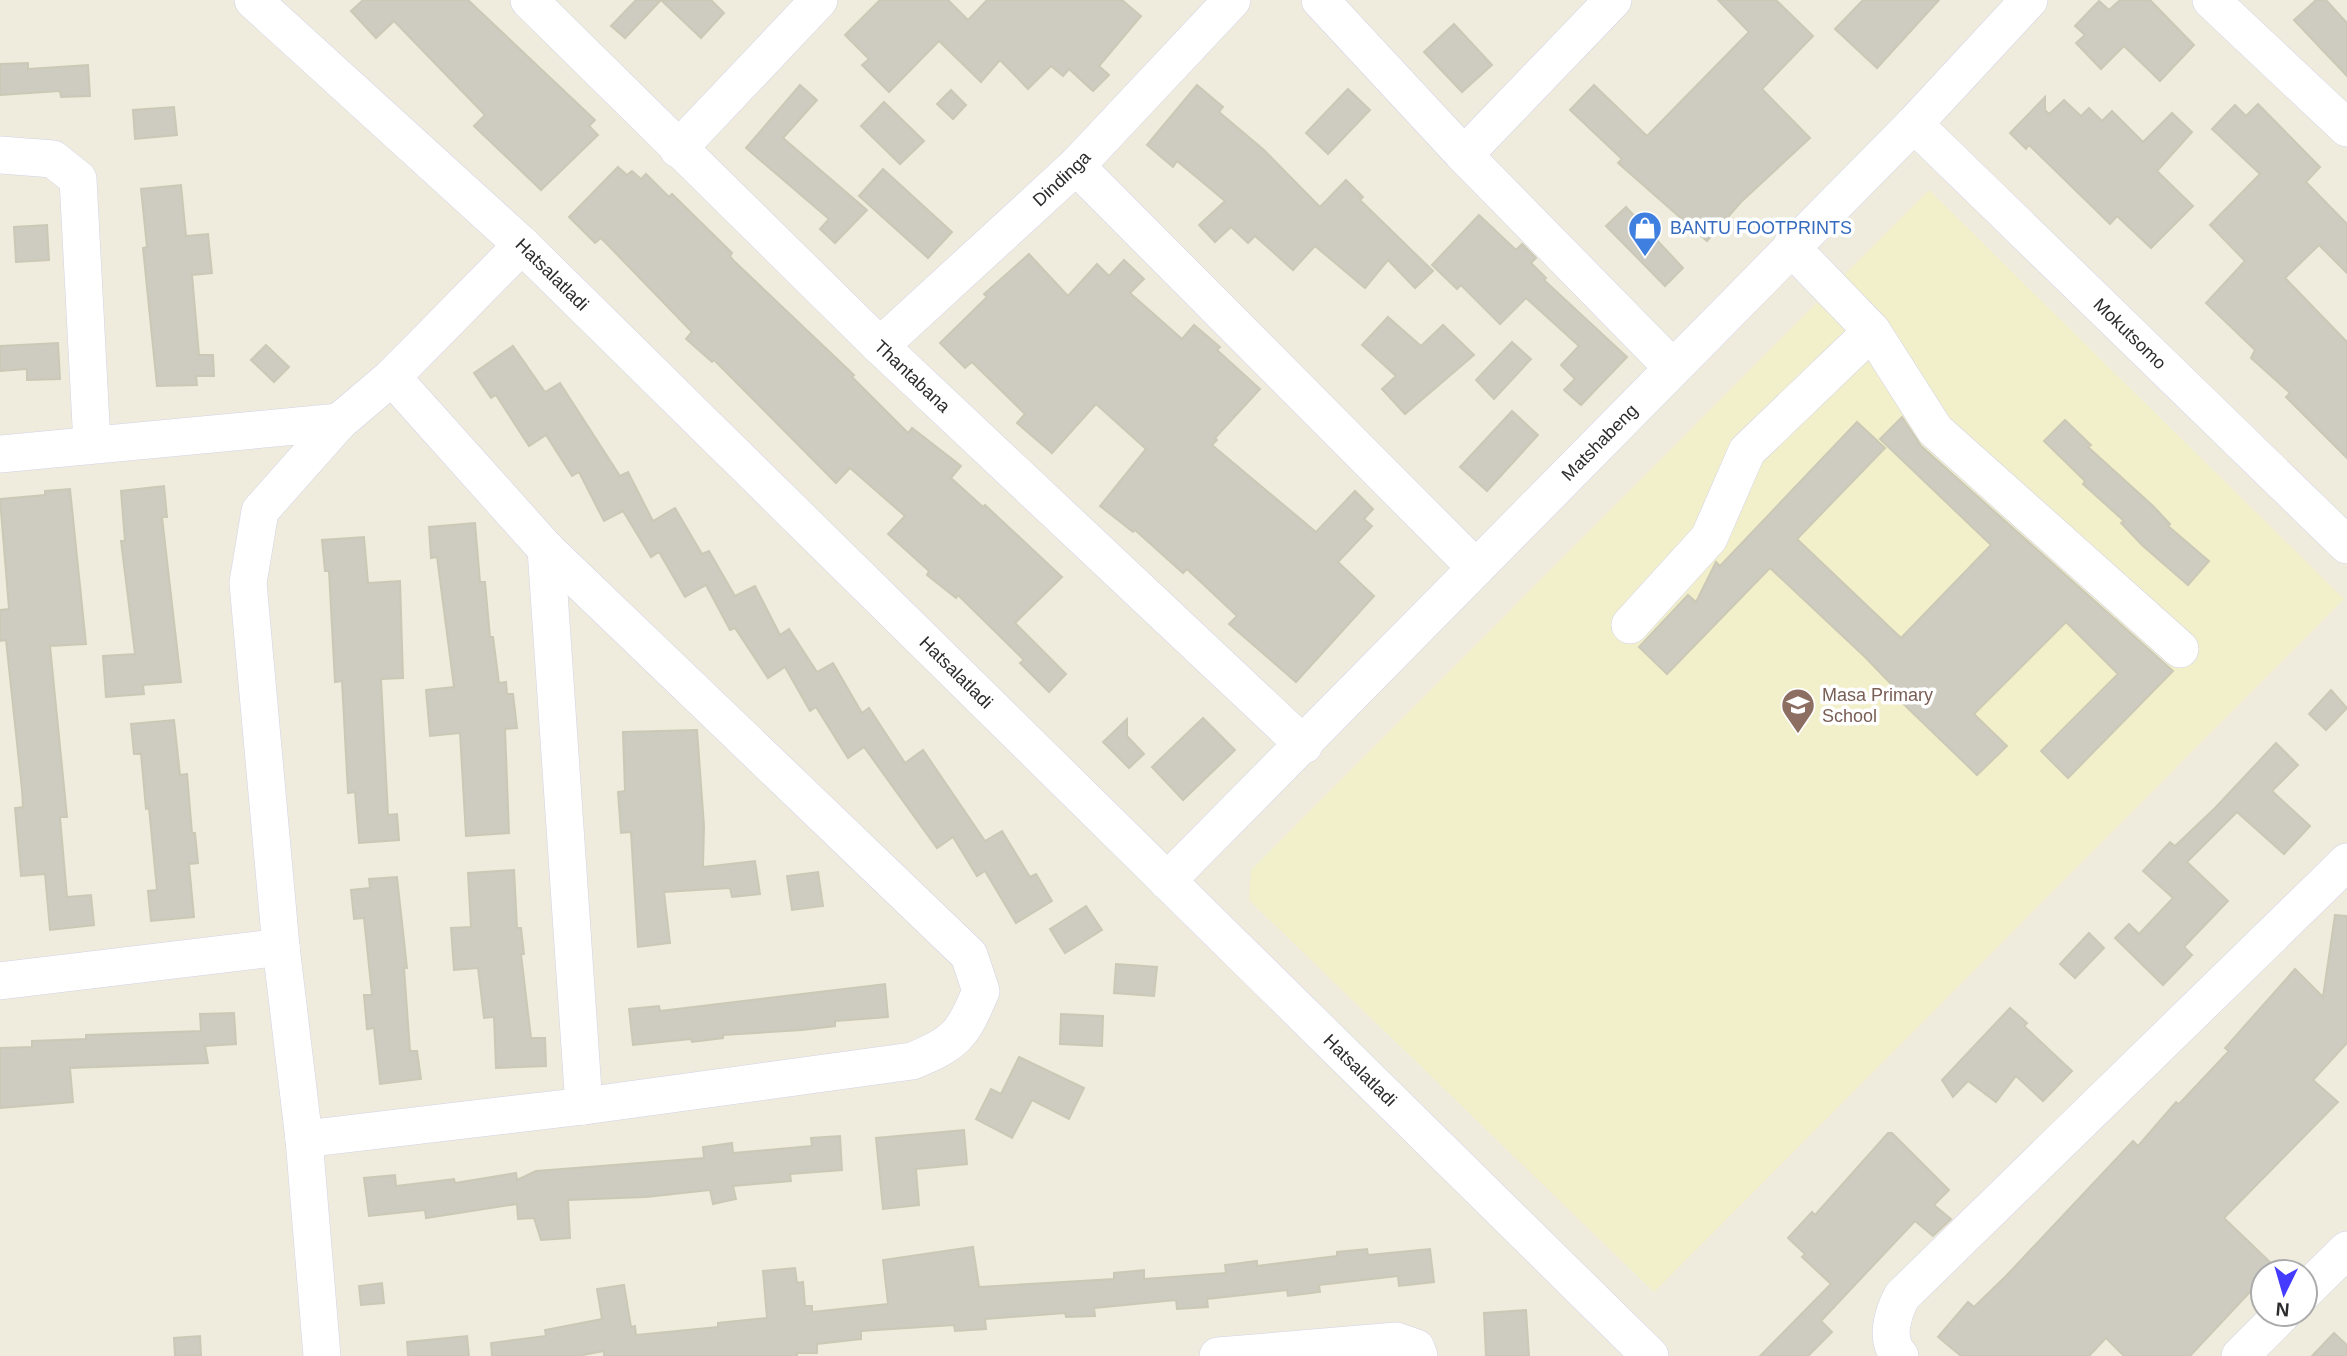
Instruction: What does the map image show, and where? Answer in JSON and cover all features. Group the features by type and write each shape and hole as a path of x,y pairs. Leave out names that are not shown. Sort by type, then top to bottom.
{"street":[{"name":"Hatsalatladi","path":"253,0 522,245 1650,1356"},
{"name":"Thantabana","path":"529,0 880,346 1304,745"},
{"path":"678,149 819,0"},
{"name":"Dindinga","path":"880,346 1076,166 1232,0"},
{"path":"1320,0 1464,155 1671,366"},
{"path":"1464,155 1613,0"},
{"name":"Matshabeng","path":"1167,881 1304,745 1671,366 1914,124 2029,0"},
{"path":"2223,4 2347,128"},
{"name":"Mokutsomo","path":"1914,124 2347,545"},
{"path":"0,155 52,159 78,179 92,444"},
{"path":"1076,166 1476,568"},
{"path":"322,1356 304,1139 281,947 248,583 252,545 260,510 339,422 392,377 522,245"},
{"path":"1791,247 1872,331 1935,430 2179,649"},
{"path":"1630,625 1709,538 1747,450 1872,331"},
{"path":"304,1139 584,1106 912,1061 944,1048 965,1027 981,991 969,955 546,549 392,377"},
{"path":"0,454 339,422"},
{"path":"546,549 584,1106"},
{"path":"1900,1356 1892,1339 1892,1325 1902,1296 2347,862"},
{"path":"0,981 281,947"},
{"path":"2319,1277 2347,1250"},
{"path":"2239,1356 2268,1328"},
{"path":"1217,1356 1396,1340 1416,1348 1419,1356"}],"shaded area":[{"name":"Masa Primary School","path":"1929,190 2344,599 1654,1292 1249,900 1251,870"}],"building":[{"path":"363,0 468,0 595,120 589,126 598,135 541,190 474,126 485,115 394,21 376,38 351,11"},
{"path":"636,0 661,0 625,38 611,26"},
{"path":"661,0 711,0 724,13 701,38"},
{"path":"880,0 948,0 968,20 987,0 1122,0 1141,16 1099,66 1109,75 1093,91 1069,69 1063,76 1051,66 1028,89 1000,60 981,82 939,41 889,92 862,65 869,59 845,35"},
{"path":"1718,0 1776,0 1813,36 1762,89 1810,138 1741,202 1707,241 1618,163 1622,159 1570,110 1594,85 1647,136 1749,32"},
{"path":"1863,0 1939,0 1877,68 1835,29"},
{"path":"2120,0 2150,0 2194,45 2160,81 2124,46 2101,69 2076,43 2085,35 2075,26 2099,1 2109,10"},
{"path":"2316,0 2326,0 2347,23 2347,76 2294,20"},
{"path":"1454,24 1492,65 1462,92 1424,52"},
{"path":"28,63 28,69 88,65 90,96 61,97 60,91 0,95 0,64"},
{"path":"800,85 817,100 783,138 867,210 835,243 820,229 829,219 746,148"},
{"path":"1197,85 1223,107 1219,112 1264,150 1320,207 1346,180 1363,197 1360,200 1433,271 1415,288 1388,260 1365,288 1315,246 1293,270 1255,236 1248,243 1231,227 1215,242 1199,225 1225,201 1177,161 1173,167 1147,145"},
{"path":"1348,89 1370,110 1328,154 1306,133"},
{"path":"951,90 966,105 953,119 937,104"},
{"path":"2045,97 2045,110 2049,114 2064,100 2081,116 2089,108 2102,121 2112,111 2143,142 2172,113 2192,132 2157,171 2193,206 2151,248 2117,216 2110,224 2029,145 2026,149 2010,133"},
{"path":"884,102 924,141 900,164 861,126"},
{"path":"2258,104 2320,167 2306,182 2347,224 2347,273 2319,245 2285,278 2347,342 2347,458 2286,397 2290,393 2251,358 2255,350 2206,303 2245,261 2210,225 2260,174 2212,129 2235,105 2246,116"},
{"path":"174,107 177,135 135,139 133,110"},
{"path":"618,167 627,175 632,171 641,179 646,174 669,197 672,194 732,253 730,256 734,261 854,375 852,377 908,433 912,428 961,466 951,478 983,507 985,505 1062,577 1015,623 1066,674 1049,692 1020,663 1024,660 958,595 956,598 927,575 929,571 888,534 905,516 850,468 836,483 714,360 712,362 686,339 692,332 601,238 595,243 569,217"},
{"path":"883,169 952,232 928,258 859,196"},
{"path":"181,185 186,236 208,234 212,273 192,275 199,355 213,355 214,376 196,376 197,385 157,386 143,248 147,247 141,189"},
{"path":"1626,207 1683,268 1665,286 1606,226"},
{"path":"1479,215 1516,250 1522,244 1536,258 1531,263 1546,278 1544,280 1627,357 1581,405 1564,390 1575,379 1561,365 1579,346 1526,298 1500,324 1461,285 1457,289 1432,265"},
{"path":"47,225 49,260 16,262 14,227"},
{"path":"1029,254 1068,296 1097,264 1109,276 1124,260 1144,279 1130,293 1182,339 1194,325 1220,347 1217,350 1260,389 1215,438 1217,440 1212,445 1316,532 1355,491 1373,509 1364,519 1372,526 1338,562 1374,596 1296,682 1229,624 1237,616 1187,569 1183,573 1135,530 1133,532 1100,506 1146,449 1096,404 1052,453 1017,423 1025,414 972,362 965,368 940,343 987,297 984,294"},
{"path":"1388,317 1421,346 1443,325 1474,355 1405,414 1382,389 1396,376 1362,345"},
{"path":"1512,342 1531,359 1494,399 1476,380"},
{"path":"58,343 60,379 27,380 27,369 0,371 0,346"},
{"path":"266,345 289,367 274,382 251,360"},
{"path":"513,346 545,392 560,383 620,476 628,472 653,521 675,508 702,554 709,551 735,596 755,586 780,635 789,629 817,672 833,663 862,713 869,708 905,763 923,750 985,841 1002,831 1030,877 1036,874 1052,901 1016,923 985,871 977,876 953,837 937,848 864,747 848,758 816,707 810,711 785,667 768,678 735,628 730,630 706,585 685,597 659,552 651,557 623,511 604,521 579,472 572,476 546,435 529,446 496,395 491,398 474,373"},
{"path":"1512,411 1538,435 1487,491 1460,467"},
{"path":"1902,417 1921,446 2173,671 2068,778 2041,751 2118,674 2066,622 1974,714 2007,746 1977,775 1890,691 1894,687 1865,657 1770,568 1667,674 1639,647 1688,595 1696,602 1716,562 1720,566 1857,422 1885,448 1797,539 1901,638 1991,545 1880,439"},
{"path":"2065,420 2091,445 2088,447 2153,506 2170,524 2168,526 2209,561 2188,585 2143,546 2121,523 2124,521 2083,484 2085,481 2044,441"},
{"path":"164,486 167,517 162,517 181,682 143,685 144,694 106,697 103,656 135,654 121,541 125,541 121,491"},
{"path":"70,489 86,644 50,646 67,817 60,817 67,897 91,895 94,925 50,930 45,874 21,876 15,808 23,807 22,790 6,640 0,641 0,610 9,609 0,499 45,495 45,491"},
{"path":"475,523 480,582 485,582 490,637 493,637 499,683 506,682 507,694 513,694 517,728 505,729 509,833 466,836 460,733 430,736 426,690 454,687 437,557 431,558 429,527"},
{"path":"364,537 368,583 400,581 403,678 381,679 388,815 397,814 399,840 359,843 355,792 348,793 342,681 335,682 329,571 325,571 322,540"},
{"path":"2331,690 2347,708 2326,730 2309,714"},
{"path":"1203,718 1235,750 1183,800 1152,767"},
{"path":"1127,719 1127,736 1144,754 1129,768 1103,742"},
{"path":"174,720 180,775 187,774 192,833 195,833 198,863 189,864 194,917 151,921 148,891 157,890 149,808 146,809 141,754 134,754 131,724"},
{"path":"697,730 704,826 703,867 755,861 760,894 732,897 730,888 664,892 670,943 638,947 631,832 621,833 618,792 625,791 623,732"},
{"path":"2276,743 2298,765 2272,791 2310,826 2284,854 2237,812 2187,862 2228,901 2184,947 2192,955 2163,985 2115,938 2129,924 2139,934 2173,898 2143,871 2170,842 2175,846 2215,808"},
{"path":"514,870 517,928 521,928 524,954 521,954 531,1038 545,1038 546,1066 496,1068 494,1017 484,1018 478,968 454,970 451,928 471,927 468,873"},
{"path":"818,872 823,906 792,910 787,876"},
{"path":"397,877 407,968 404,968 410,1051 417,1051 421,1079 380,1084 374,1028 367,1029 364,995 372,995 364,918 354,919 351,890 370,888 369,879"},
{"path":"1086,906 1102,930 1065,953 1050,929"},
{"path":"2335,915 2347,916 2347,1043 2313,1080 2338,1102 2224,1218 2266,1258 2249,1258 2249,1293 2190,1356 2124,1356 2106,1338 2089,1356 1961,1356 1938,1337 1968,1302 1974,1307 2006,1276 2133,1141 2138,1146 2176,1102 2179,1104 2229,1051 2225,1048 2295,969 2323,997"},
{"path":"2089,933 2104,948 2075,978 2060,964"},
{"path":"1116,964 1157,967 1154,996 1114,993"},
{"path":"885,984 888,1017 835,1021 835,1026 802,1030 723,1035 723,1038 692,1042 691,1039 633,1045 629,1009 659,1006 660,1011"},
{"path":"2010,1008 2027,1023 2024,1026 2072,1071 2043,1101 2016,1076 1996,1102 1968,1081 1953,1097 1942,1080"},
{"path":"234,1013 236,1044 205,1046 208,1063 70,1068 73,1102 0,1108 0,1048 32,1047 32,1041 86,1039 86,1035 201,1031 200,1014"},
{"path":"1061,1014 1103,1016 1102,1046 1060,1044"},
{"path":"1019,1057 1084,1088 1069,1119 1032,1100 1012,1138 976,1119 991,1089 1001,1094"},
{"path":"964,1130 967,1164 916,1169 919,1205 883,1209 876,1138"},
{"path":"1888,1133 1892,1133 1949,1190 1934,1205 1951,1219 1933,1236 1915,1221 1821,1321 1832,1332 1808,1356 1760,1356 1831,1284 1802,1257 1805,1254 1788,1238 1812,1212 1815,1215"},
{"path":"840,1136 842,1170 790,1174 791,1181 733,1186 736,1199 713,1204 710,1190 646,1197 568,1200 570,1238 541,1240 534,1218 518,1219 517,1204 426,1218 425,1210 369,1216 364,1178 395,1175 396,1186 454,1179 455,1183 516,1173 517,1180 536,1171 704,1158 703,1147 732,1143 733,1153 812,1146 811,1138"},
{"path":"973,1247 979,1287 1114,1279 1114,1273 1144,1270 1144,1279 1226,1273 1225,1265 1257,1261 1257,1266 1337,1256 1337,1252 1367,1249 1368,1255 1430,1249 1434,1282 1399,1286 1398,1276 1319,1285 1320,1292 1288,1296 1287,1290 1207,1299 1208,1307 1177,1309 1176,1300 1094,1308 1095,1316 1066,1317 1065,1313 985,1319 986,1329 955,1331 954,1325 861,1331 861,1339 817,1344 817,1353 797,1353 797,1356 604,1356 604,1351 578,1356 492,1356 491,1343 546,1336 545,1330 602,1319 597,1289 624,1285 631,1327 635,1326 636,1335 718,1327 718,1323 767,1318 763,1271 795,1268 797,1283 803,1282 805,1306 812,1306 812,1312 888,1304 883,1260"},
{"path":"382,1283 384,1303 361,1305 359,1286"},
{"path":"1526,1310 1529,1356 1486,1356 1484,1313"},
{"path":"2334,1333 2347,1345 2347,1356 2312,1356"},
{"path":"200,1336 201,1355 175,1356 174,1338"},
{"path":"467,1336 469,1356 408,1356 407,1342"}],"place":[{"name":"BANTU FOOTPRINTS","path":"1645,258"},
{"name":"Masa Primary School","path":"1798,735"}]}
